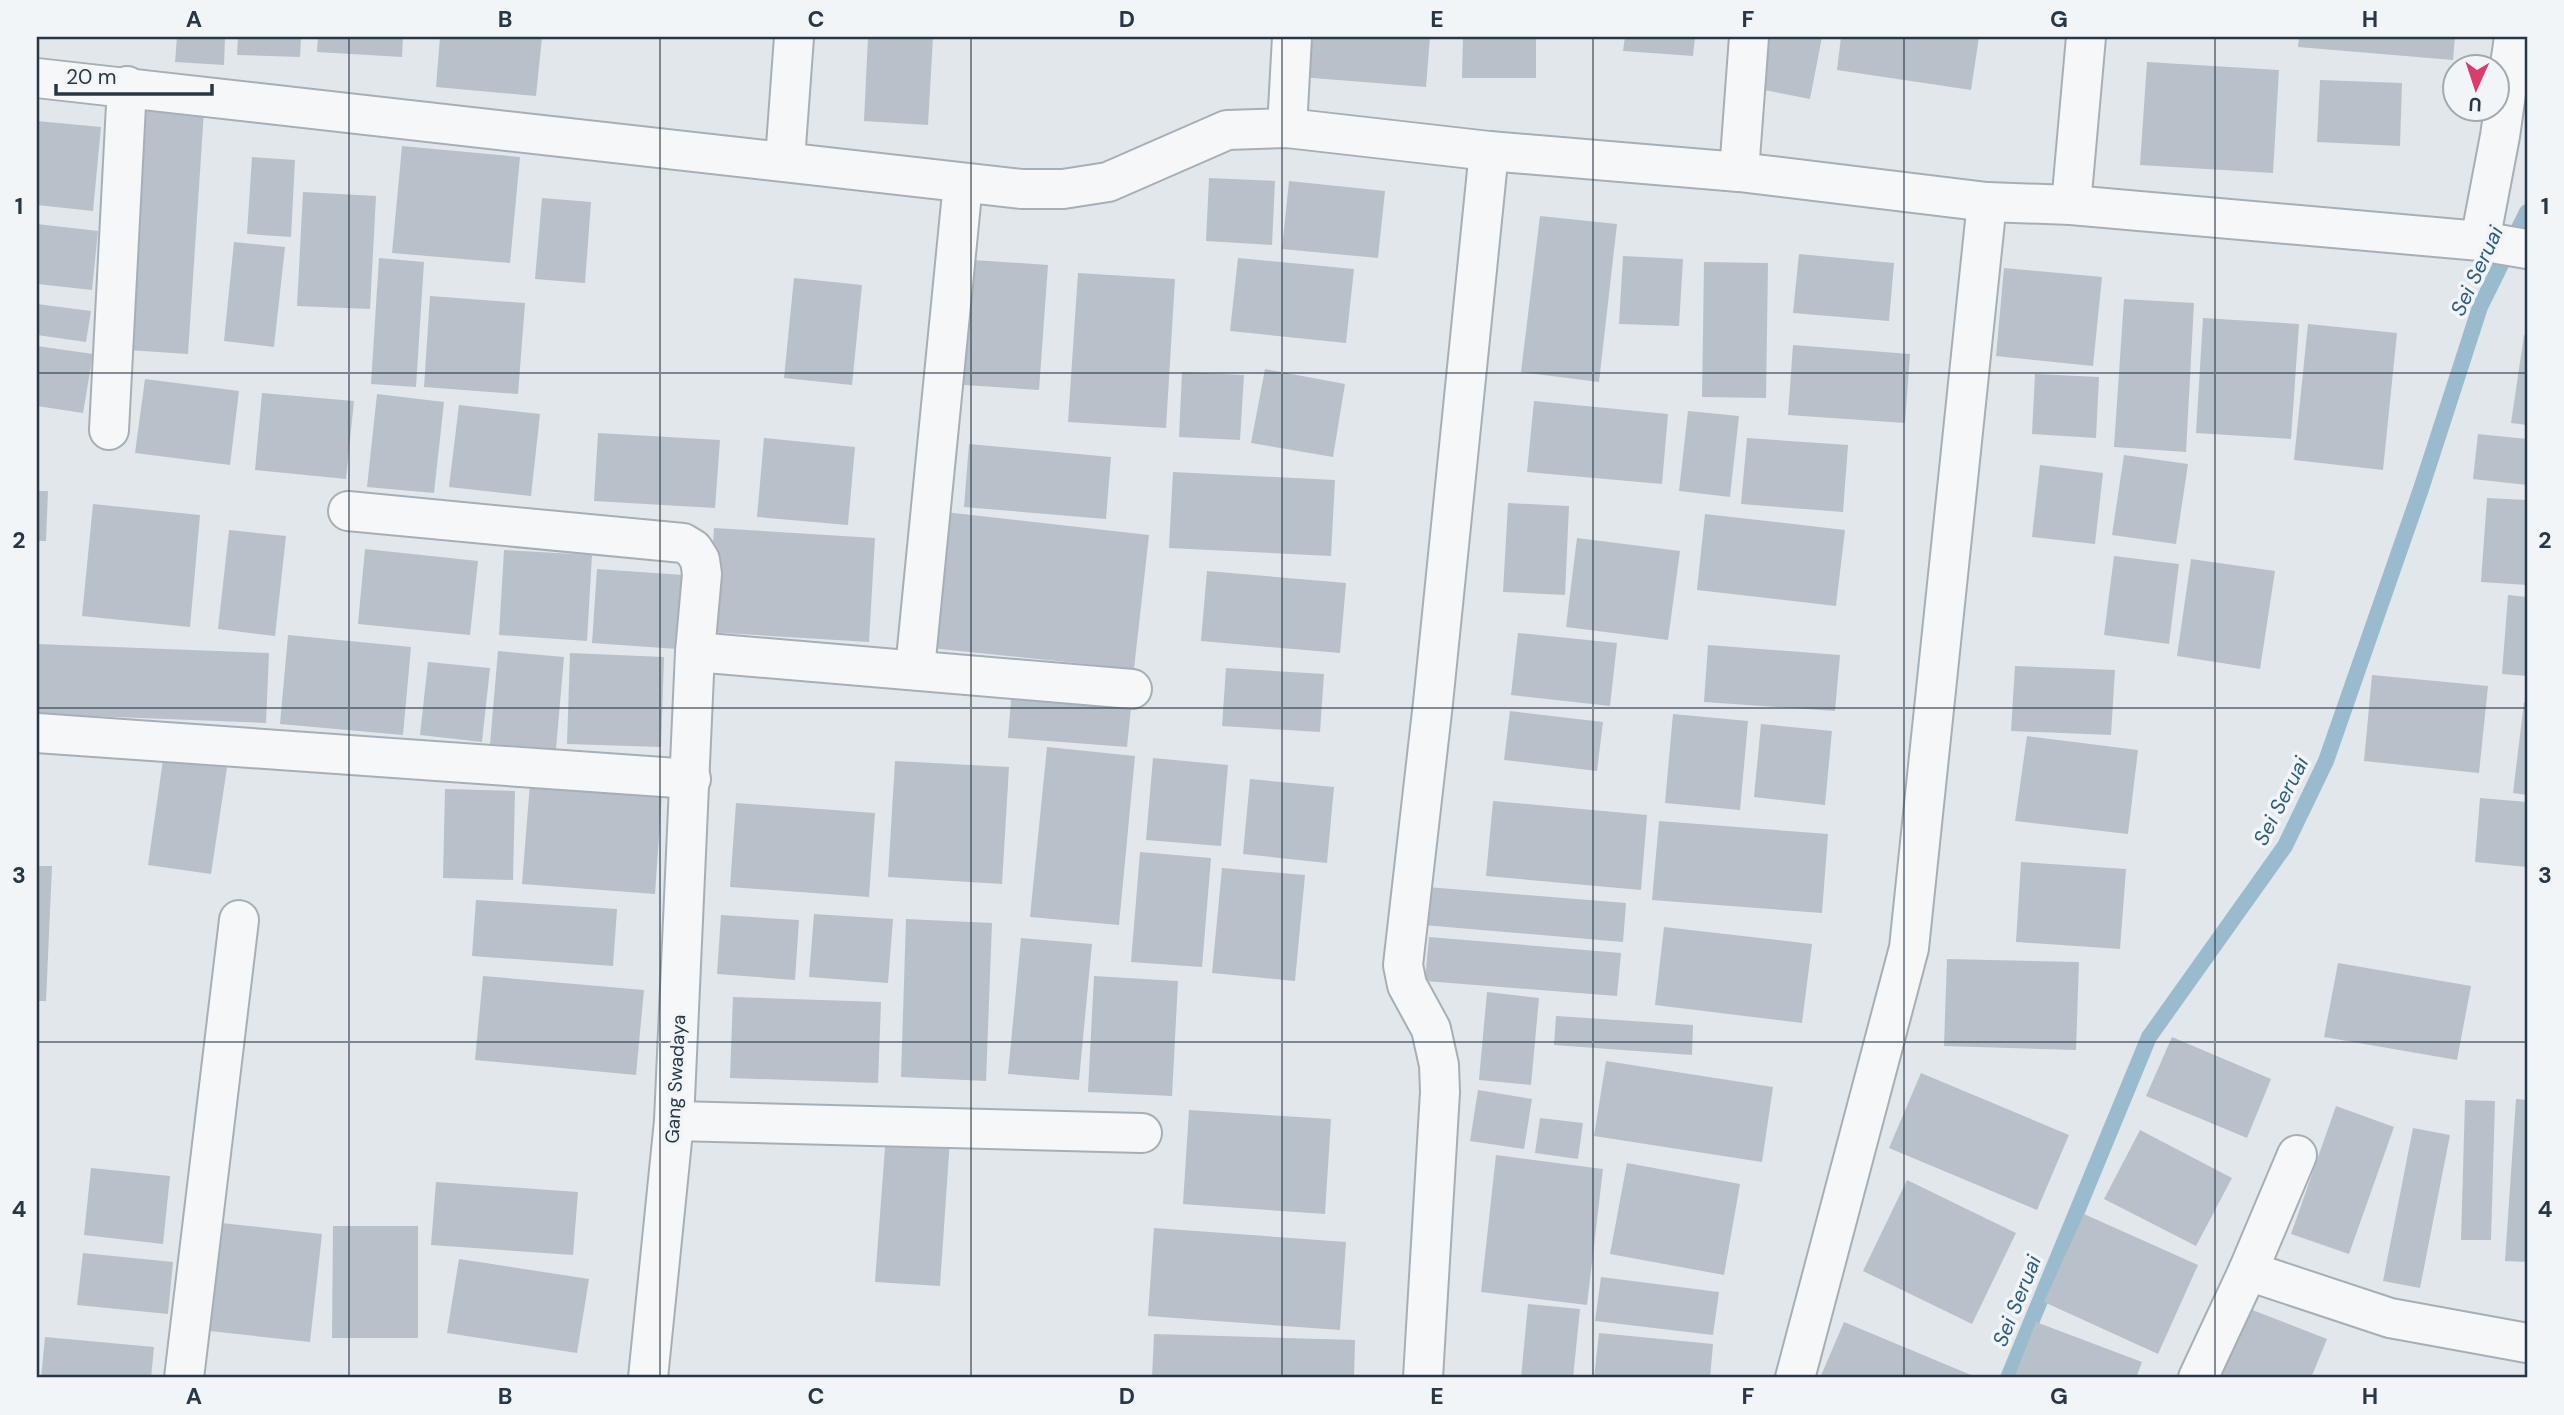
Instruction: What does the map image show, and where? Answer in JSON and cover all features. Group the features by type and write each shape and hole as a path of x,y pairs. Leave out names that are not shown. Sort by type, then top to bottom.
{"street":[{"path":"785,160 794,37"},
{"path":"1287,128 1292,37"},
{"path":"1739,172 1749,37"},
{"path":"2071,205 2085,37"},
{"path":"37,78 785,160 963,183 1063,189 1108,182 1227,130 1287,128 1489,151 1739,172 1987,202 2071,205 2503,245 2500,136 2514,37"},
{"path":"108,430 127,86"},
{"path":"1423,1378 1440,1092 1439,1065 1431,1029 1407,985 1403,965 1433,703 1489,151"},
{"path":"915,669 963,183"},
{"path":"1795,1378 1909,948 1987,202"},
{"name":"Gang Swadaya","path":"348,511 683,544 692,549 700,560 702,574 695,652 674,1121 648,1378"},
{"path":"695,652 1132,689"},
{"path":"37,733 691,779"},
{"path":"184,1378 239,920"},
{"path":"674,1121 1142,1133"},
{"path":"2197,1378 2248,1270 2297,1155"},
{"path":"2248,1270 2390,1318 2527,1343"}],"building":[{"path":"177,37 225,37 224,65 175,62"},
{"path":"238,37 301,37 300,57 237,55"},
{"path":"318,37 403,37 402,57 317,52"},
{"path":"440,37 542,37 536,96 436,87"},
{"path":"868,37 933,37 928,125 864,121"},
{"path":"1303,37 1430,37 1426,87 1300,77"},
{"path":"1463,37 1536,37 1536,78 1462,78"},
{"path":"1625,37 1695,37 1693,56 1623,51"},
{"path":"1759,37 1822,37 1810,99 1749,87"},
{"path":"1841,37 1979,37 1971,90 1837,70"},
{"path":"2299,37 2455,37 2454,52 2442,52 2442,59 2298,47"},
{"path":"2147,62 2279,70 2273,173 2140,165"},
{"path":"2320,80 2402,83 2400,146 2317,142"},
{"path":"144,108 204,111 188,354 128,350"},
{"path":"37,121 101,127 93,211 37,205"},
{"path":"402,146 520,157 510,263 392,253"},
{"path":"252,157 295,160 291,237 247,234"},
{"path":"1209,178 1275,181 1272,245 1206,241"},
{"path":"1289,181 1385,191 1378,258 1282,249"},
{"path":"303,192 376,196 370,309 297,306"},
{"path":"542,198 591,202 585,283 535,279"},
{"path":"1540,216 1617,224 1599,382 1521,372"},
{"path":"37,224 98,231 92,290 37,284"},
{"path":"234,242 285,247 274,347 224,341"},
{"path":"1799,254 1894,263 1889,321 1793,313"},
{"path":"1623,256 1683,259 1679,326 1619,324"},
{"path":"379,258 424,262 416,387 371,384"},
{"path":"1238,258 1354,269 1346,343 1230,331"},
{"path":"958,259 1048,265 1039,390 949,384"},
{"path":"1704,262 1768,263 1766,398 1702,397"},
{"path":"2004,268 2102,277 2093,366 1996,356"},
{"path":"1078,273 1175,279 1166,428 1068,422"},
{"path":"794,278 862,285 852,385 784,378"},
{"path":"430,296 525,303 518,394 424,387"},
{"path":"2124,299 2194,303 2186,452 2114,447"},
{"path":"37,304 91,311 86,342 37,335"},
{"path":"2203,318 2299,324 2291,439 2196,433"},
{"path":"2308,324 2397,333 2383,470 2294,460"},
{"path":"2524,335 2527,336 2527,425 2511,423"},
{"path":"1793,345 1910,354 1905,423 1788,415"},
{"path":"37,346 93,354 83,413 37,406"},
{"path":"1265,369 1345,384 1333,457 1251,443"},
{"path":"1182,372 1244,375 1240,440 1179,437"},
{"path":"2035,374 2099,377 2096,438 2032,434"},
{"path":"145,379 239,391 230,465 135,453"},
{"path":"262,393 354,401 346,479 255,470"},
{"path":"377,394 444,402 434,493 367,487"},
{"path":"1534,401 1668,414 1662,484 1527,472"},
{"path":"459,405 540,414 531,496 449,487"},
{"path":"1688,411 1739,416 1730,497 1679,491"},
{"path":"598,433 720,440 715,508 594,501"},
{"path":"2478,434 2527,439 2527,485 2473,479"},
{"path":"764,438 855,447 848,525 757,517"},
{"path":"1747,438 1848,445 1843,512 1741,504"},
{"path":"969,444 1111,457 1106,519 964,507"},
{"path":"2124,455 2188,464 2176,544 2112,535"},
{"path":"2040,465 2103,473 2095,544 2032,537"},
{"path":"1173,472 1335,480 1331,556 1169,548"},
{"path":"37,491 48,491 46,541 37,541"},
{"path":"2487,498 2527,500 2527,585 2481,582"},
{"path":"1508,503 1569,506 1565,595 1503,592"},
{"path":"93,504 200,515 190,627 82,616"},
{"path":"945,512 1149,535 1134,669 930,648"},
{"path":"1705,514 1845,530 1836,606 1697,590"},
{"path":"714,528 875,538 869,642 707,632"},
{"path":"229,530 286,536 275,636 218,629"},
{"path":"1577,538 1680,551 1668,640 1566,627"},
{"path":"365,549 478,561 470,635 358,624"},
{"path":"504,550 592,555 587,641 499,635"},
{"path":"2114,556 2179,564 2169,644 2104,635"},
{"path":"2191,559 2275,571 2260,669 2177,656"},
{"path":"597,569 683,575 677,649 592,643"},
{"path":"1207,571 1346,583 1340,653 1201,641"},
{"path":"2508,595 2527,597 2527,676 2502,674"},
{"path":"1518,633 1617,643 1610,706 1511,695"},
{"path":"288,635 411,647 403,735 280,724"},
{"path":"37,644 269,653 266,723 37,714"},
{"path":"1708,645 1840,655 1835,711 1704,702"},
{"path":"498,651 564,657 556,749 490,744"},
{"path":"570,653 664,657 661,747 567,744"},
{"path":"428,662 490,668 482,742 420,735"},
{"path":"2015,666 2115,670 2111,735 2011,731"},
{"path":"1226,668 1324,674 1320,732 1222,726"},
{"path":"2372,675 2488,686 2479,773 2364,761"},
{"path":"1012,688 1132,698 1127,747 1008,738"},
{"path":"2524,702 2527,702 2527,795 2513,793"},
{"path":"1510,711 1603,722 1597,771 1504,760"},
{"path":"1673,714 1748,721 1740,810 1665,803"},
{"path":"1761,724 1832,731 1825,805 1754,797"},
{"path":"2027,736 2138,750 2128,834 2015,821"},
{"path":"1047,747 1135,756 1119,925 1030,917"},
{"path":"164,753 228,761 211,874 148,865"},
{"path":"1153,758 1228,765 1221,846 1146,840"},
{"path":"895,761 1009,767 1002,884 888,877"},
{"path":"1250,779 1334,787 1327,863 1243,854"},
{"path":"530,783 662,793 655,894 522,884"},
{"path":"445,789 515,791 513,880 443,878"},
{"path":"2480,798 2527,802 2527,867 2475,862"},
{"path":"1493,801 1647,815 1641,890 1486,876"},
{"path":"736,803 875,813 869,897 730,887"},
{"path":"1659,821 1828,834 1822,913 1652,900"},
{"path":"1140,852 1211,858 1202,967 1131,962"},
{"path":"2021,862 2126,869 2120,949 2016,942"},
{"path":"37,866 52,866 46,1001 37,1001"},
{"path":"1222,868 1305,875 1295,981 1212,973"},
{"path":"1427,887 1626,903 1623,942 1423,925"},
{"path":"476,900 617,909 613,966 472,956"},
{"path":"814,914 893,919 888,983 809,977"},
{"path":"721,915 799,920 795,980 717,974"},
{"path":"906,919 992,923 986,1081 901,1077"},
{"path":"1664,927 1812,944 1802,1023 1655,1005"},
{"path":"1429,937 1621,953 1617,996 1425,981"},
{"path":"1021,938 1092,944 1079,1080 1008,1074"},
{"path":"1947,959 2079,962 2076,1050 1944,1046"},
{"path":"2338,963 2471,986 2457,1060 2324,1037"},
{"path":"483,976 644,990 636,1075 475,1060"},
{"path":"1094,976 1178,981 1172,1096 1088,1092"},
{"path":"1487,992 1539,998 1531,1085 1479,1080"},
{"path":"733,997 881,1002 878,1083 730,1078"},
{"path":"1556,1016 1693,1025 1692,1055 1554,1045"},
{"path":"2172,1037 2271,1079 2247,1138 2146,1096"},
{"path":"1606,1061 1773,1087 1762,1162 1594,1136"},
{"path":"1921,1073 2069,1135 2037,1210 1889,1148"},
{"path":"1478,1090 1532,1099 1524,1149 1470,1141"},
{"path":"2516,1099 2527,1100 2527,1262 2505,1261"},
{"path":"2465,1100 2495,1101 2491,1240 2461,1240"},
{"path":"2336,1106 2394,1127 2349,1254 2291,1234"},
{"path":"1189,1110 1331,1119 1325,1214 1183,1204"},
{"path":"1540,1118 1583,1123 1578,1159 1535,1153"},
{"path":"2413,1128 2450,1135 2420,1288 2383,1281"},
{"path":"2140,1130 2232,1178 2196,1246 2104,1199"},
{"path":"886,1134 950,1139 940,1286 875,1282"},
{"path":"1496,1155 1603,1169 1587,1305 1481,1292"},
{"path":"1627,1163 1740,1184 1724,1275 1610,1254"},
{"path":"91,1168 170,1176 163,1244 84,1235"},
{"path":"1907,1180 2016,1233 1972,1324 1863,1271"},
{"path":"436,1182 578,1192 573,1255 431,1245"},
{"path":"2084,1214 2198,1265 2158,1354 2044,1302"},
{"path":"212,1222 322,1234 310,1342 200,1330"},
{"path":"333,1226 418,1226 418,1338 332,1338"},
{"path":"1154,1228 1346,1242 1340,1330 1148,1316"},
{"path":"83,1253 173,1262 168,1314 77,1305"},
{"path":"459,1259 589,1279 577,1353 447,1333"},
{"path":"1601,1277 1719,1292 1713,1335 1595,1321"},
{"path":"1528,1304 1580,1309 1573,1378 1521,1378"},
{"path":"2242,1306 2327,1339 2311,1378 2213,1378"},
{"path":"1844,1322 1971,1375 1969,1378 1820,1378"},
{"path":"2036,1322 2142,1362 2136,1378 2014,1378"},
{"path":"1599,1333 1713,1344 1710,1378 1594,1378"},
{"path":"1154,1334 1355,1340 1354,1378 1152,1378"},
{"path":"45,1337 154,1347 151,1378 41,1378"}],"waterway":[{"name":"Sei Seruai","path":"2008,1378 2149,1037 2285,846 2326,761 2421,489 2480,307 2527,212"}]}
